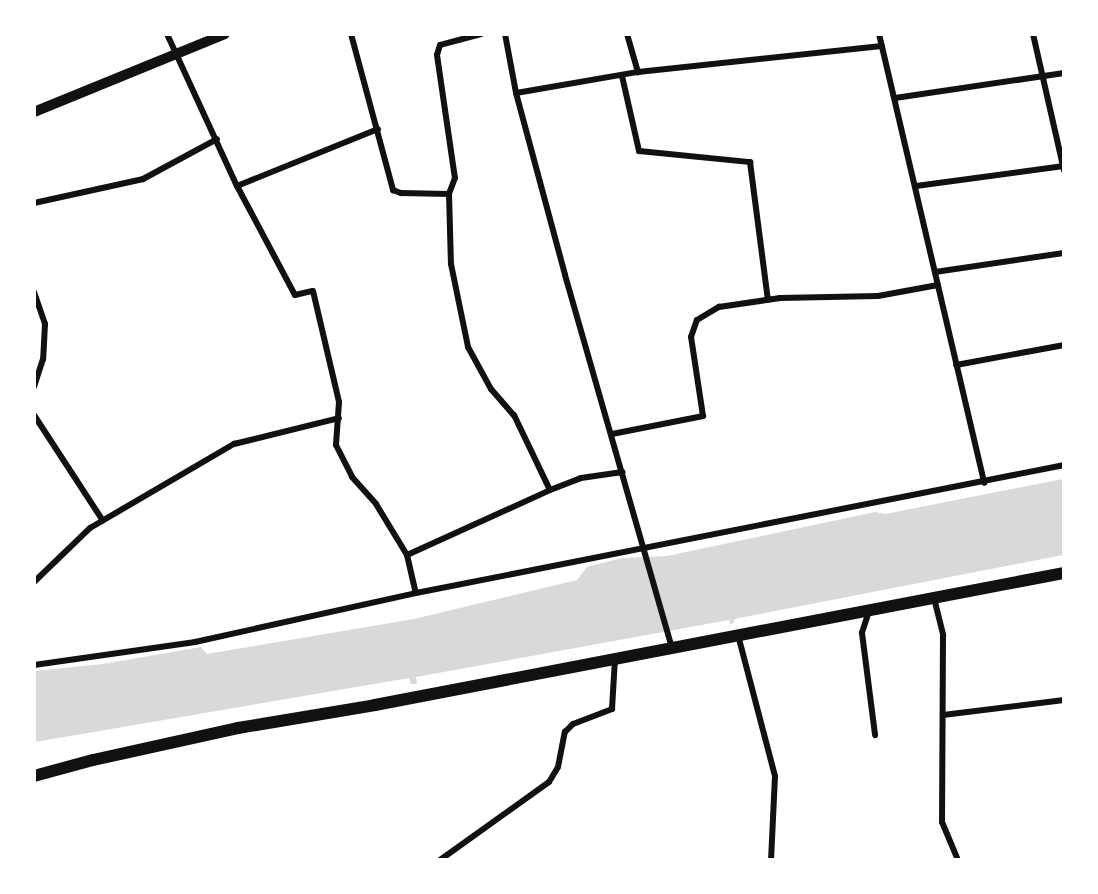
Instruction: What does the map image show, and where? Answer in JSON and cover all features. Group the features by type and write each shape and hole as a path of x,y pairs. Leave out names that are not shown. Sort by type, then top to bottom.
{"main road":[{"path":"34,776 93,760 238,728 615,659 671,643 738,634 1064,573"}],"street":[{"path":"167,34 237,186 295,295 313,291 339,402 336,445 352,477 376,504 408,555 416,593"},
{"path":"34,112 225,34"},
{"path":"351,34 393,190 401,193 449,194"},
{"path":"481,34 440,45 436,55 455,178 449,194 451,264 468,347 490,390 514,415 550,490"},
{"path":"505,34 516,93 671,643"},
{"path":"627,34 638,72"},
{"path":"879,34 984,483"},
{"path":"916,186 1063,168 1033,34"},
{"path":"516,93 638,72 882,46"},
{"path":"895,98 1064,73"},
{"path":"622,76 639,151 750,162 768,300"},
{"path":"237,186 378,129"},
{"path":"34,203 143,179 217,139"},
{"path":"935,272 1064,253"},
{"path":"612,434 703,416 692,337 697,320 718,307 768,300 878,296 938,285"},
{"path":"34,292 45,324 44,359 34,387"},
{"path":"956,365 1064,345"},
{"path":"34,415 103,521"},
{"path":"34,582 90,528 234,444 339,418"},
{"path":"34,665 195,642 416,593 646,550 1064,465"},
{"path":"408,555 581,478 623,472"},
{"path":"934,598 944,635 942,822 958,860"},
{"path":"869,610 862,633 875,735"},
{"path":"738,634 775,776 771,860"},
{"path":"440,860 549,782 558,767 565,732 573,724 612,709 615,659"},
{"path":"943,715 1064,700"}],"shaded area":[{"path":"1063,479 1063,555 734,619 734,623 730,624 729,620 416,677 417,684 411,684 409,678 35,742 35,671 103,664 201,647 207,654 414,619 577,580 587,567 622,558 667,556 875,512 885,514"}]}
